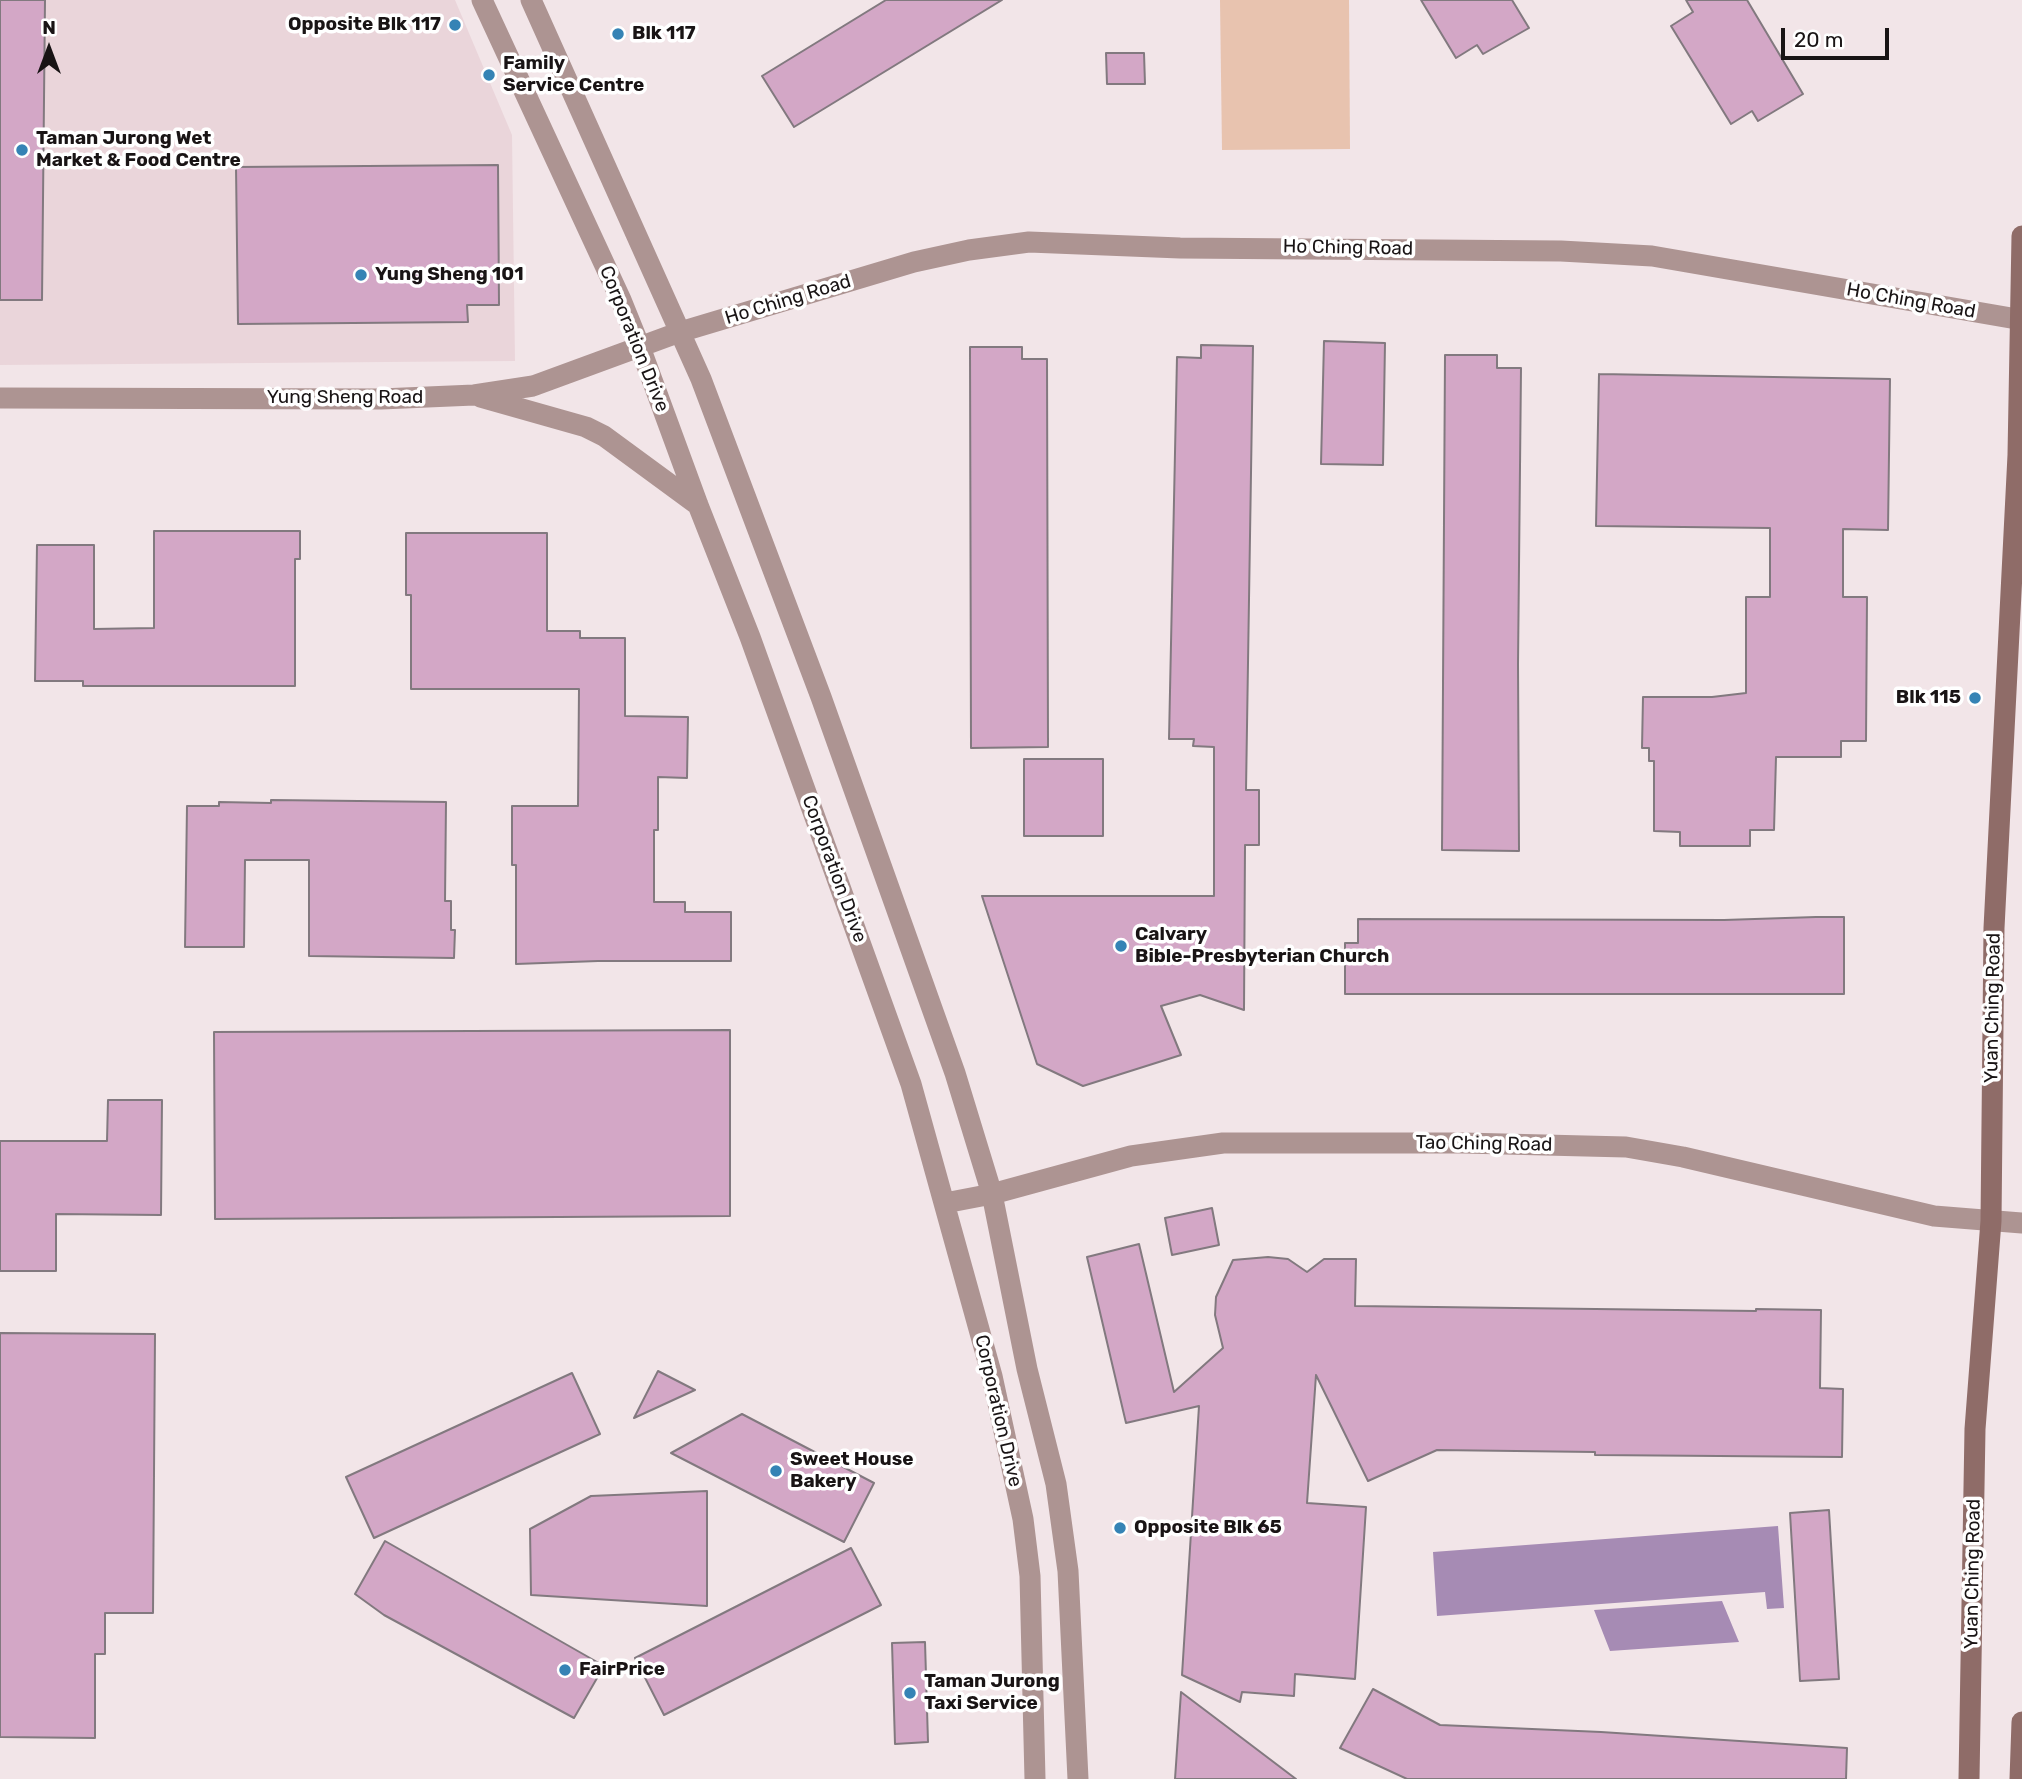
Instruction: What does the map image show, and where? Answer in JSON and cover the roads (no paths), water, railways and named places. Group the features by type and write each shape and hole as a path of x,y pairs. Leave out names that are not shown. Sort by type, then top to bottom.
{"street":[{"name":"Corporation Drive","path":"482,0 621,300 640,347 755,649 906,1071 992,1376 1023,1519 1030,1576 1035,1779"},
{"name":"Corporation Drive","path":"531,0 701,379 821,696 956,1073 992,1194 1027,1369 1056,1484 1068,1571 1078,1779"},
{"name":"Yuan Ching Road","path":"1969,1779 1975,1429 1991,1221 1994,928 2018,455 2022,236"},
{"name":"Ho Ching Road","path":"680,332 914,262 969,250 1029,242 1180,248 1521,251 1652,256 2021,320"},
{"name":"Yung Sheng Road","path":"0,398 380,399 474,395 533,386 680,332"},
{"path":"474,395 586,427 604,436 698,505"},
{"name":"Tao Ching Road","path":"945,1203 992,1194 1131,1156 1223,1143 1463,1143 1626,1147 1683,1157 1934,1216 2022,1223"},
{"path":"2020,1779 2022,1721"}],"place":[{"name":"Opposite Blk 117","path":"455,25"},
{"name":"Blk 117","path":"618,34"},
{"name":"Family Service Centre","path":"489,75"},
{"name":"Taman Jurong Wet Market & Food Centre","path":"22,150"},
{"name":"Yung Sheng 101","path":"361,275"},
{"name":"Blk 115","path":"1975,698"},
{"name":"Calvary Bible-Presbyterian Church","path":"1121,946"},
{"name":"Sweet House Bakery","path":"776,1471"},
{"name":"Opposite Blk 65","path":"1120,1528"},
{"name":"FairPrice","path":"565,1670"},
{"name":"Taman Jurong Taxi Service","path":"910,1693"}]}
